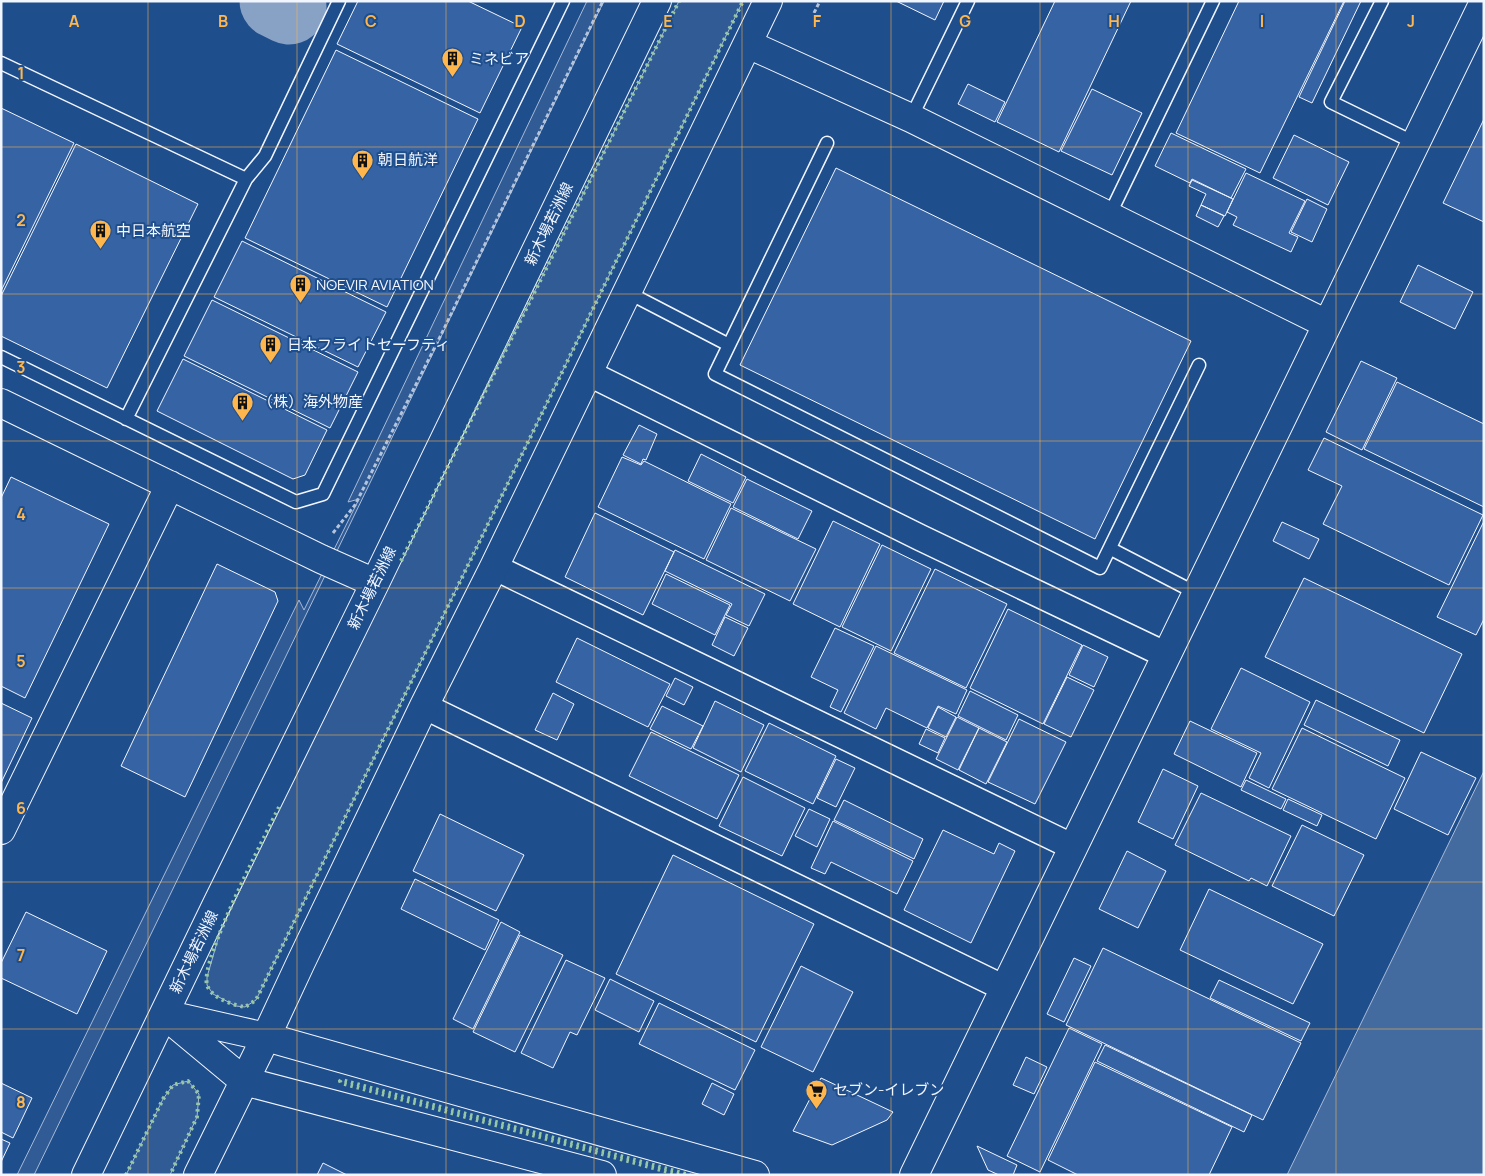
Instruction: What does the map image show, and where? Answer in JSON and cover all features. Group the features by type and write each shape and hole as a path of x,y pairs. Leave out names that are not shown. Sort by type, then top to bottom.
{"street":[{"name":"新木場若洲線","path":"86,1175 657,1"},
{"path":"198,1175 424,706 494,567 768,1"},
{"path":"914,1175 1484,2"},
{"path":"748,44 911,118 1327,324"},
{"path":"588,373 912,534 1166,655"},
{"path":"1,403 375,583"},
{"path":"1,830 170,485"},
{"path":"494,567 1073,847"},
{"path":"424,706 1004,988"},
{"path":"164,1014 266,1037 756,1175"},
{"path":"164,1014 244,1081 602,1175"}],"lane":[{"path":"126,419 246,179 265,156 339,1"},
{"path":"1,357 296,502 323,494 563,1"},
{"path":"911,118 968,1"},
{"path":"1109,216 1213,1"},
{"path":"1382,1 1331,102 1415,143"},
{"path":"1,63 246,179"},
{"path":"827,143 715,374 1100,568 1111,549 1199,365"},
{"path":"628,292 729,346"},
{"path":"1111,549 1196,593"}],"path":[{"path":"333,533 355,505 439,339 603,1"},
{"path":"814,12 820,1"}],"shaded area":[{"path":"587,1 604,1 34,1175 17,1175 299,600 304,610 359,499 348,502"},
{"path":"679,1 743,1 256,1000 245,1007 236,1006 213,994 207,985 207,977 220,932 319,725"},
{"path":"1484,771 1484,1175 1287,1175"},
{"path":"188,1081 199,1094 197,1117 170,1175 126,1175 163,1099 173,1085"}],"building":[{"name":"ミネビア","path":"358,1 468,1 522,27 480,113 337,44"},
{"path":"896,1 944,1 935,20"},
{"path":"1055,1 1131,1 1059,152 997,122"},
{"path":"1239,1 1344,1 1260,173 1176,133"},
{"path":"1345,1 1361,1 1312,103 1299,97"},
{"name":"朝日航洋","path":"336,50 478,119 387,307 245,238"},
{"path":"968,84 1005,102 995,122 958,104"},
{"path":"1092,89 1142,113 1112,175 1061,151"},
{"path":"1,108 74,143 1,291"},
{"path":"1484,119 1484,222 1443,203"},
{"path":"1171,133 1246,169 1231,198 1192,179 1190,183 1155,166"},
{"path":"1294,135 1349,162 1328,205 1273,178"},
{"name":"中日本航空","path":"76,144 198,204 107,388 1,336 1,296"},
{"path":"836,168 1191,341 1095,539 740,365"},
{"path":"1246,173 1305,201 1289,233 1298,237 1291,252 1233,225 1237,217 1227,212"},
{"path":"1192,180 1233,199 1225,216 1201,205 1206,194 1189,186"},
{"path":"1307,199 1327,209 1312,242 1291,232"},
{"path":"1201,205 1224,216 1218,227 1196,216"},
{"name":"NOEVIR AVIATION","path":"242,241 386,312 358,367 214,297"},
{"path":"1418,265 1473,292 1455,329 1400,302"},
{"name":"日本フライトセーフティ","path":"212,300 358,372 330,428 184,356"},
{"name":"（株）海外物産","path":"183,359 327,430 305,475 293,479 157,411"},
{"path":"1361,361 1397,378 1362,450 1326,432"},
{"path":"1397,382 1484,424 1484,507 1364,449"},
{"path":"639,425 657,434 646,460 643,459 641,464 623,455"},
{"path":"1324,438 1483,515 1449,585 1323,524 1342,486 1308,470"},
{"path":"701,454 746,477 733,503 688,481"},
{"path":"622,457 641,465 644,461 731,504 704,559 598,507"},
{"path":"11,477 109,524 25,698 1,686 1,498"},
{"path":"747,479 812,511 798,539 733,507"},
{"path":"731,508 816,549 790,601 706,560"},
{"path":"595,513 674,552 643,615 565,577"},
{"path":"833,521 880,544 840,627 793,604"},
{"path":"1484,521 1484,619 1476,635 1437,617"},
{"path":"1282,522 1319,539 1309,559 1273,541"},
{"path":"882,545 931,569 891,651 842,627"},
{"path":"675,550 765,594 749,626 726,615 732,604 665,571"},
{"path":"217,564 275,592 278,601 185,797 121,766"},
{"path":"935,569 1007,604 966,688 894,653"},
{"path":"666,574 730,605 715,635 652,604"},
{"path":"1304,578 1462,654 1424,733 1265,657"},
{"path":"1008,609 1082,645 1043,724 970,688"},
{"path":"725,617 748,628 734,656 712,645"},
{"path":"835,628 874,646 841,712 830,707 838,690 811,677"},
{"path":"577,638 670,684 648,727 556,682"},
{"path":"1083,645 1108,657 1094,687 1069,675"},
{"path":"876,646 967,690 956,714 938,706 927,728 886,708 876,729 844,713"},
{"path":"1241,668 1310,702 1269,788 1249,778 1261,753 1211,729"},
{"path":"1067,677 1094,690 1071,737 1044,724"},
{"path":"675,678 693,687 684,705 666,696"},
{"path":"970,691 1018,715 1006,740 958,716"},
{"path":"553,693 574,704 557,740 535,730"},
{"path":"1316,700 1400,740 1388,766 1304,725"},
{"path":"715,701 764,725 741,772 693,748"},
{"path":"1,703 32,718 1,783"},
{"path":"662,706 703,726 691,749 650,729"},
{"path":"938,707 956,717 946,737 928,728"},
{"path":"957,717 979,728 958,770 936,759"},
{"path":"1019,719 1066,742 1035,804 988,782"},
{"path":"1190,721 1257,753 1241,787 1174,754"},
{"path":"769,723 836,756 813,804 745,771"},
{"path":"979,728 1007,742 986,784 959,770"},
{"path":"1302,728 1405,778 1376,839 1272,789"},
{"path":"926,729 945,738 938,753 919,744"},
{"path":"651,732 739,775 717,819 629,776"},
{"path":"1421,752 1476,778 1448,835 1394,809"},
{"path":"836,759 855,768 836,807 817,798"},
{"path":"1163,769 1198,786 1173,839 1138,822"},
{"path":"743,777 805,808 782,856 719,826"},
{"path":"1246,780 1286,799 1281,809 1241,790"},
{"path":"1201,793 1291,836 1267,886 1251,878 1249,881 1175,845"},
{"path":"1288,799 1322,815 1317,826 1283,810"},
{"path":"844,800 923,839 914,859 834,820"},
{"path":"809,809 830,819 817,847 795,836"},
{"path":"440,814 524,855 496,911 413,871"},
{"path":"833,821 913,861 897,894 831,862 825,874 811,868"},
{"path":"1302,825 1364,855 1334,916 1272,886"},
{"path":"943,830 994,854 999,843 1015,851 971,943 904,910"},
{"path":"1127,851 1166,871 1138,928 1099,909"},
{"path":"673,855 814,924 756,1042 616,974"},
{"path":"415,879 499,920 485,950 401,909"},
{"path":"1209,889 1323,944 1293,1004 1180,950"},
{"path":"26,912 107,951 77,1014 1,978 1,963"},
{"path":"501,922 520,932 473,1029 453,1019"},
{"path":"520,935 563,955 515,1052 473,1032"},
{"path":"1103,948 1301,1043 1263,1120 1066,1025"},
{"path":"1074,958 1091,966 1064,1022 1047,1014"},
{"path":"566,960 605,978 577,1035 570,1032 553,1068 521,1053"},
{"path":"801,966 853,992 813,1072 761,1047"},
{"path":"610,979 654,1001 639,1032 595,1010"},
{"path":"1219,980 1310,1023 1301,1041 1210,998"},
{"path":"659,1003 755,1050 735,1090 639,1044"},
{"path":"1069,1028 1102,1044 1040,1172 1007,1156"},
{"path":"1105,1045 1252,1115 1244,1132 1097,1061"},
{"path":"1026,1057 1047,1067 1034,1094 1013,1085"},
{"path":"1095,1062 1232,1127 1209,1175 1078,1175 1048,1160"},
{"path":"821,1078 893,1112 887,1120 832,1145 793,1131"},
{"path":"1,1083 32,1098 13,1138 1,1132"},
{"path":"712,1083 734,1094 724,1115 702,1104"},
{"path":"1,1139 10,1143 1,1162"},
{"path":"977,1146 1017,1165 1013,1175 999,1175 988,1170"},
{"path":"323,1163 347,1175 317,1175"}],"taxiway":[{"path":"277,1 289,7"}],"hedge":[{"path":"401,561 679,1"},
{"path":"279,807 223,925 213,950 208,971 207,985 213,994 229,1003 245,1007 256,1000 743,1"},
{"path":"126,1175 163,1099 173,1085 188,1081 199,1094 197,1117 170,1175"},
{"path":"679,1175 341,1083 340,1081 690,1175"}],"place":[{"name":"ミネビア","path":"453,78"},
{"name":"朝日航洋","path":"362,179"},
{"name":"中日本航空","path":"100,250"},
{"name":"NOEVIR AVIATION","path":"300,304"},
{"name":"日本フライトセーフティ","path":"271,364"},
{"name":"（株）海外物産","path":"242,421"},
{"name":"セブン-イレブン","path":"817,1109"}]}
